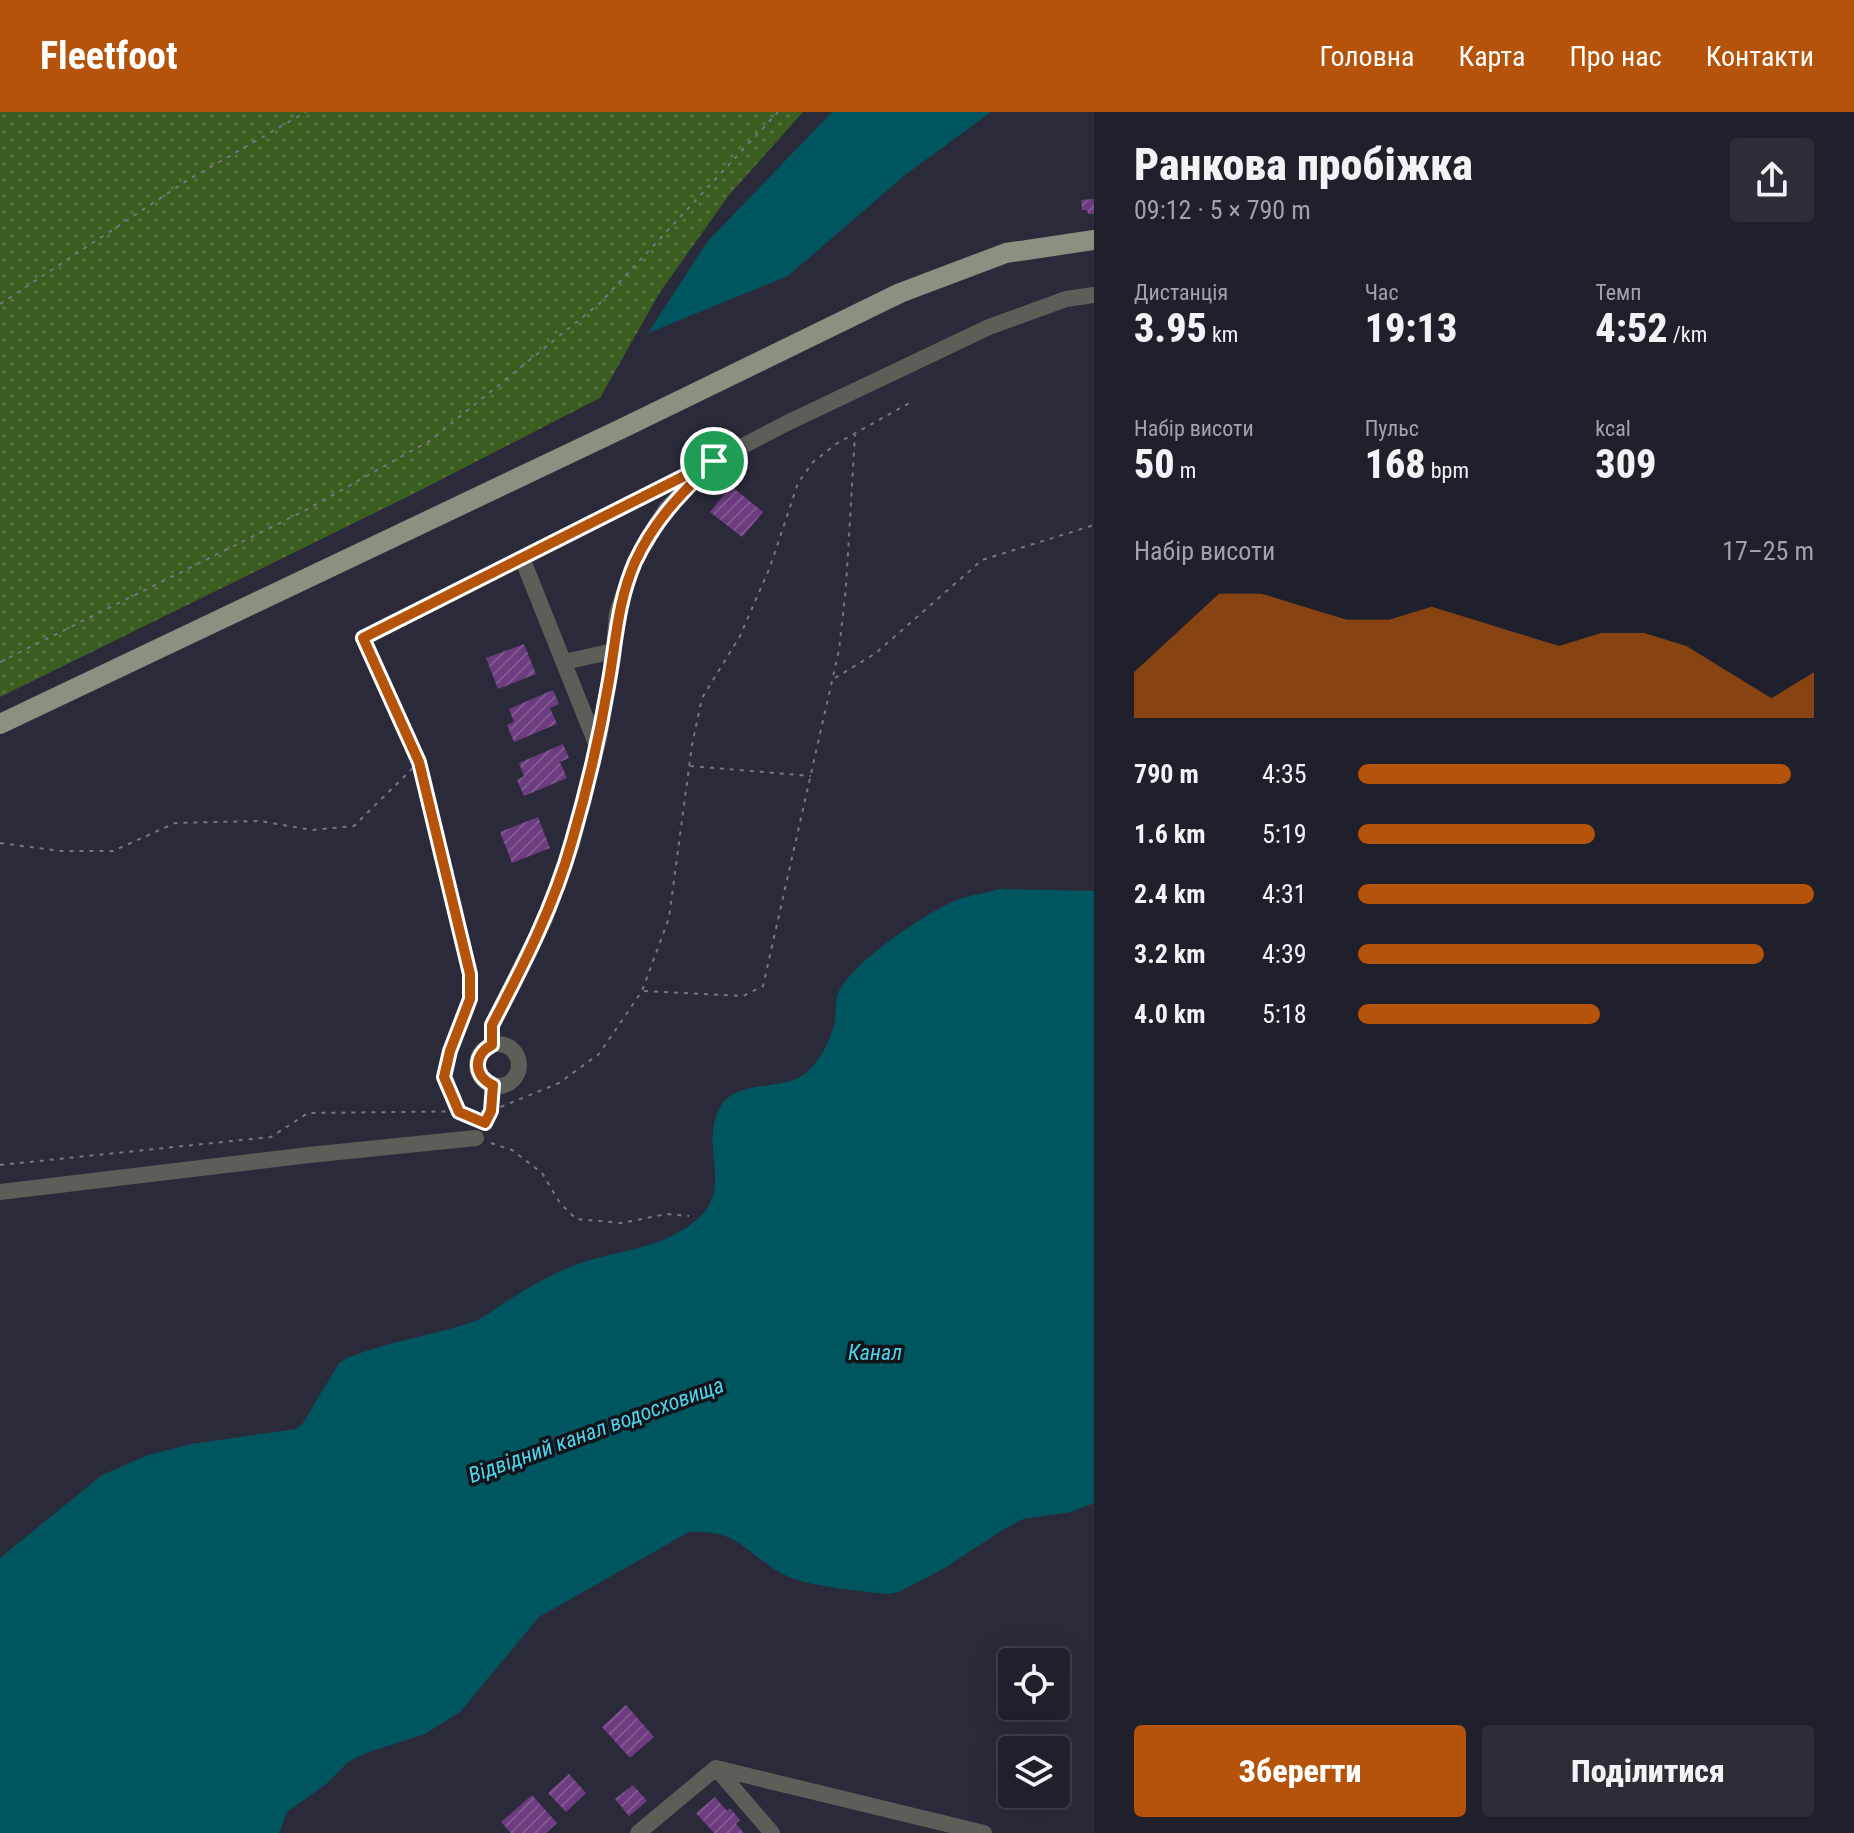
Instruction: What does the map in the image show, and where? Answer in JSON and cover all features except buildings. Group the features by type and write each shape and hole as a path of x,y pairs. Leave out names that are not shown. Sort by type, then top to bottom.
{"main road":[{"path":"0,724 900,293 1006,253 1094,240"}],"street":[{"path":"363,638 787,423 989,327 1066,299 1094,295"},
{"path":"492,1045 492,1025 545,919 561,874 597,746 614,651 617,613 635,561 666,509 714,461"},
{"path":"522,558 597,746"},
{"path":"564,662 614,651"},
{"path":"492,1045 506,1045 516,1054 519,1067 513,1080 507,1084 493,1085 482,1078 477,1066 481,1053 492,1045"},
{"path":"0,1192 476,1138"},
{"path":"638,1833 716,1768"},
{"path":"716,1768 772,1833"},
{"path":"716,1768 984,1833"}],"path":[{"path":"0,304 188,180 306,112"},
{"path":"0,662 304,511 431,440 600,303 778,112"},
{"path":"0,1165 271,1137 308,1113 491,1111 559,1083 585,1066 599,1054 642,991 669,918 689,766 702,698 740,636 770,567 798,483 813,462 911,402"},
{"path":"642,991 743,996 763,986 833,679 846,587 855,434"},
{"path":"833,679 876,653 982,560 1094,525"},
{"path":"363,638 419,762 470,974 470,999 450,1051 444,1077 459,1112 485,1123"},
{"path":"0,843 60,851 113,851 175,823 260,821 312,830 354,826 419,762"},
{"path":"689,766 811,776"},
{"path":"493,1085 491,1111 476,1138 512,1150 542,1173 560,1203 576,1219 622,1223 667,1214 689,1216"}],"green space":[{"path":"0,112 803,112 729,195 660,292 600,398 411,495 0,697"}],"water":[{"path":"832,112 991,112 905,175 788,276 648,333 707,242"},
{"name":"Канал","path":"1000,889 1094,891 1094,1503 1071,1512 1023,1519 943,1569 899,1592 888,1594 798,1580 775,1569 733,1539 707,1532 689,1532 539,1617 460,1712 425,1734 348,1762 325,1785 287,1812 279,1833 0,1833 0,1558 102,1475 148,1455 191,1444 296,1429 303,1423 339,1363 347,1358 475,1321 534,1284 570,1267 664,1240 694,1222 713,1196 714,1125 726,1099 747,1089 797,1079 806,1073 828,1042 835,1020 837,996 856,969 890,940 945,905"}],"route":[{"path":"714,461 666,509 635,561 617,613 613,659 599,738 572,844 545,919 492,1025 492,1045 485,1048 478,1059 477,1066 482,1078 493,1085 491,1111 485,1123 459,1112 444,1077 450,1051 470,999 470,974 419,762 363,638 714,461"}],"water label":[{"name":"Відвідний канал водосховища","path":"596,1430"}]}
